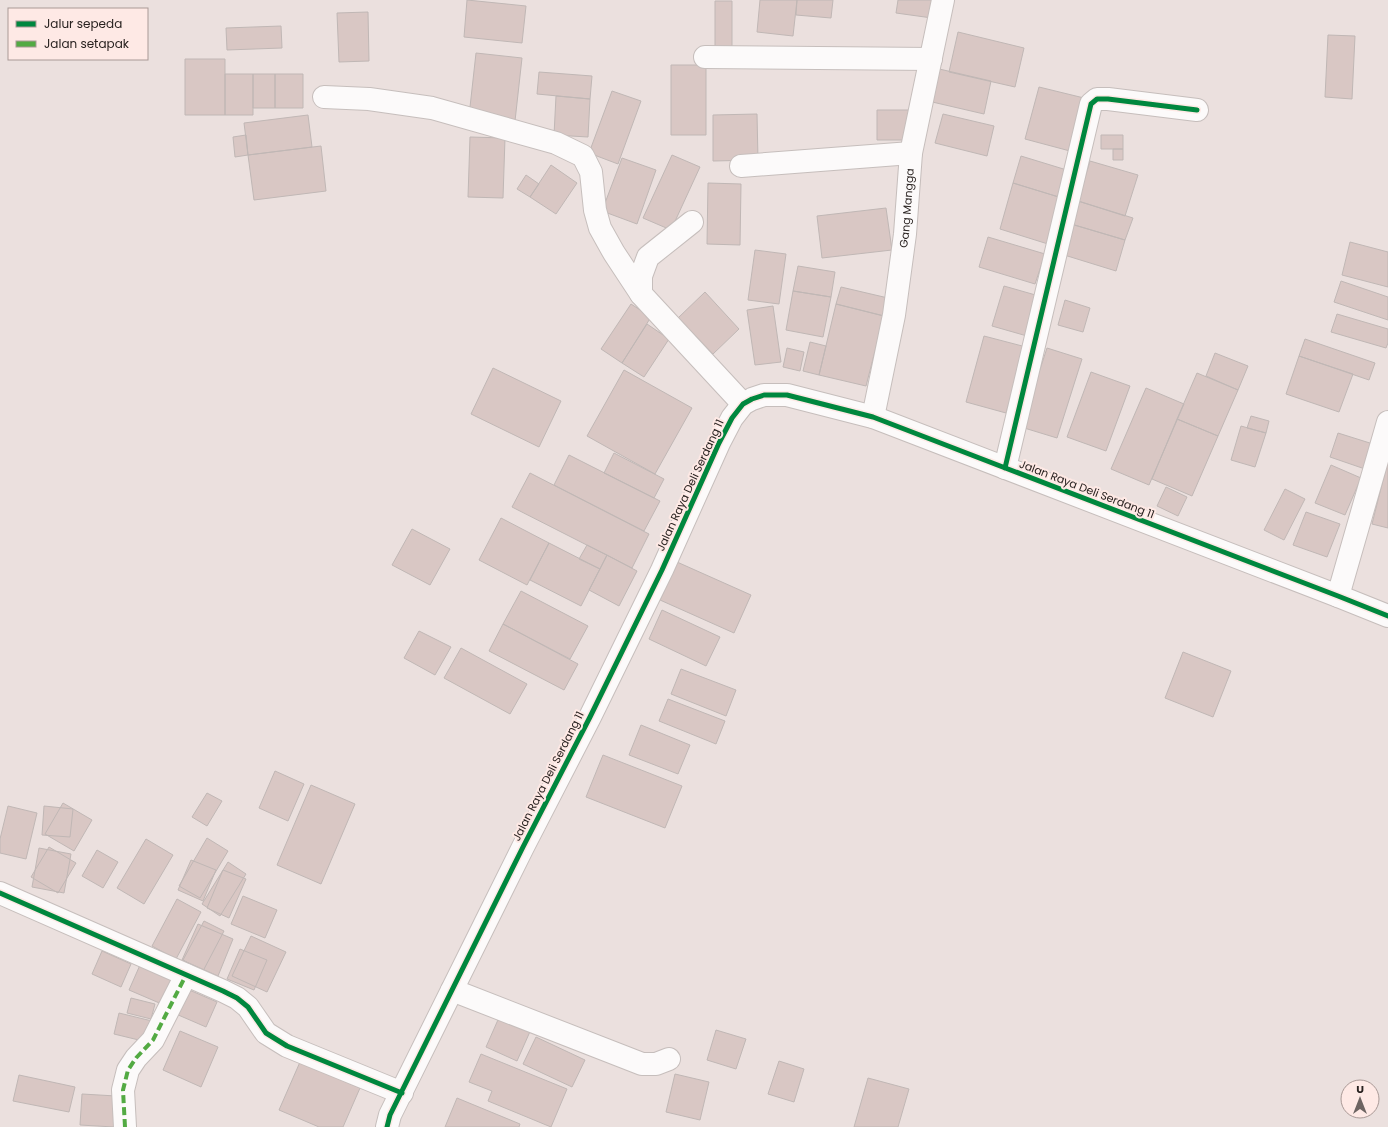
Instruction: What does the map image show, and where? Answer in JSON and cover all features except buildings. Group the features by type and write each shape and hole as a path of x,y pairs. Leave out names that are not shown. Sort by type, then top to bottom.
{"street":[{"name":"Gang Mangga","path":"873,417 894,315 905,234 911,153 943,0"},
{"path":"705,57 931,58"},
{"path":"324,97 369,99 432,108 556,143 583,156 591,172 595,210 600,228 614,254 641,294 743,404"},
{"path":"1005,468 1091,104 1097,99 1103,99 1197,110"},
{"path":"741,166 911,153"},
{"path":"641,294 641,276 648,257 692,222"},
{"name":"Jalan Raya Deli Serdang 11","path":"387,1127 390,1116 452,990 658,577 732,418 743,404 752,399 764,395 788,395 873,417 1388,616"},
{"path":"1338,596 1388,422"},
{"path":"0,893 237,998 248,1007 266,1033 286,1046 402,1093"},
{"path":"125,1127 123,1090 128,1070 136,1058 153,1040 186,975"},
{"path":"452,990 642,1064 656,1064 669,1059"}],"marked path":[{"path":"125,1127 123,1090 128,1070 136,1058 153,1040 186,975"}],"cycle path":[{"path":"1005,468 1091,104 1097,99 1108,99 1197,110"},
{"path":"387,1127 390,1115 523,847 590,717 662,570 719,443 732,418 743,404 752,399 764,395 787,395 873,417 1388,616"},
{"path":"0,893 223,991 237,998 248,1007 266,1033 287,1046 402,1093"}]}
